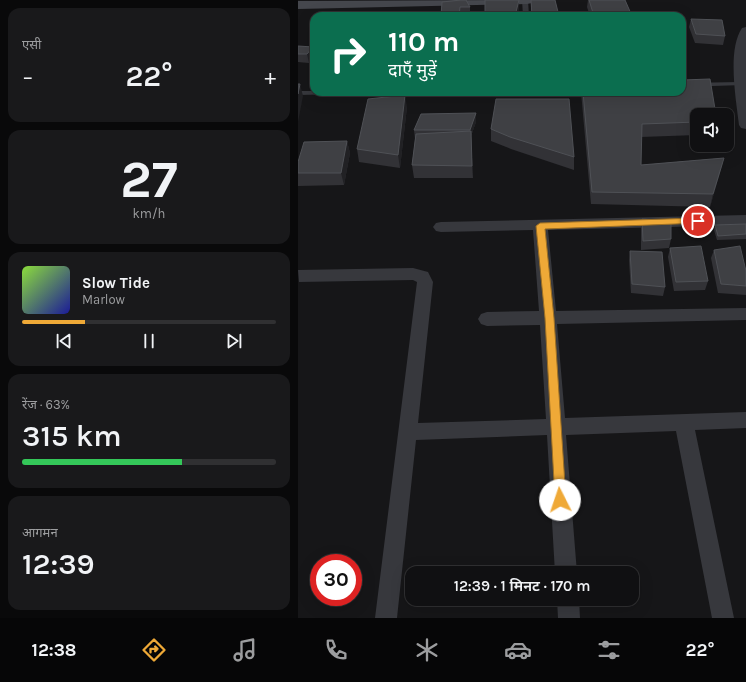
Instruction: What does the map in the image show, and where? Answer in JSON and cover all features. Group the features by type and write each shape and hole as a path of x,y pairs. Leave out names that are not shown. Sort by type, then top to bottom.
{"street":[{"path":"298,5 526,0"},
{"path":"746,30 741,55 741,84 746,125"},
{"path":"441,227 540,226 746,220"},
{"path":"540,226 549,318 555,427 565,566"},
{"path":"298,277 413,274 422,276 425,282 386,618"},
{"path":"487,319 746,314"},
{"path":"408,432 746,420"},
{"path":"684,423 723,618"},
{"path":"568,606 569,618"}],"lane":[{"path":"526,0 526,12"},
{"path":"686,85 741,84"},
{"path":"298,93 310,93"}],"building":[{"path":"466,0 470,7 460,7 459,12 441,12 442,2"},
{"path":"485,0 519,0 516,12 485,12"},
{"path":"531,0 555,0 558,12 532,12"},
{"path":"589,0 625,0 630,12 593,12"},
{"path":"691,19 722,20 725,36 696,34"},
{"path":"298,46 310,47 310,50 307,54 298,54"},
{"path":"710,79 715,108 690,108 690,122 642,124 641,165 724,158 713,194 592,192 583,96 686,96 686,80"},
{"path":"405,96 398,155 357,149 368,99"},
{"path":"496,99 569,99 574,157 510,137 491,129"},
{"path":"476,113 470,130 414,130 421,114"},
{"path":"471,131 472,166 412,165 416,134"},
{"path":"347,141 341,173 298,173 298,162 304,142"},
{"path":"642,219 671,221 671,239 643,241"},
{"path":"746,224 746,234 718,236 715,225"},
{"path":"701,246 708,281 676,282 670,248"},
{"path":"740,246 746,271 746,286 721,284 714,250"},
{"path":"630,251 662,252 665,287 632,284"}],"route":[{"path":"560,500 549,318 540,226 698,221"}]}
